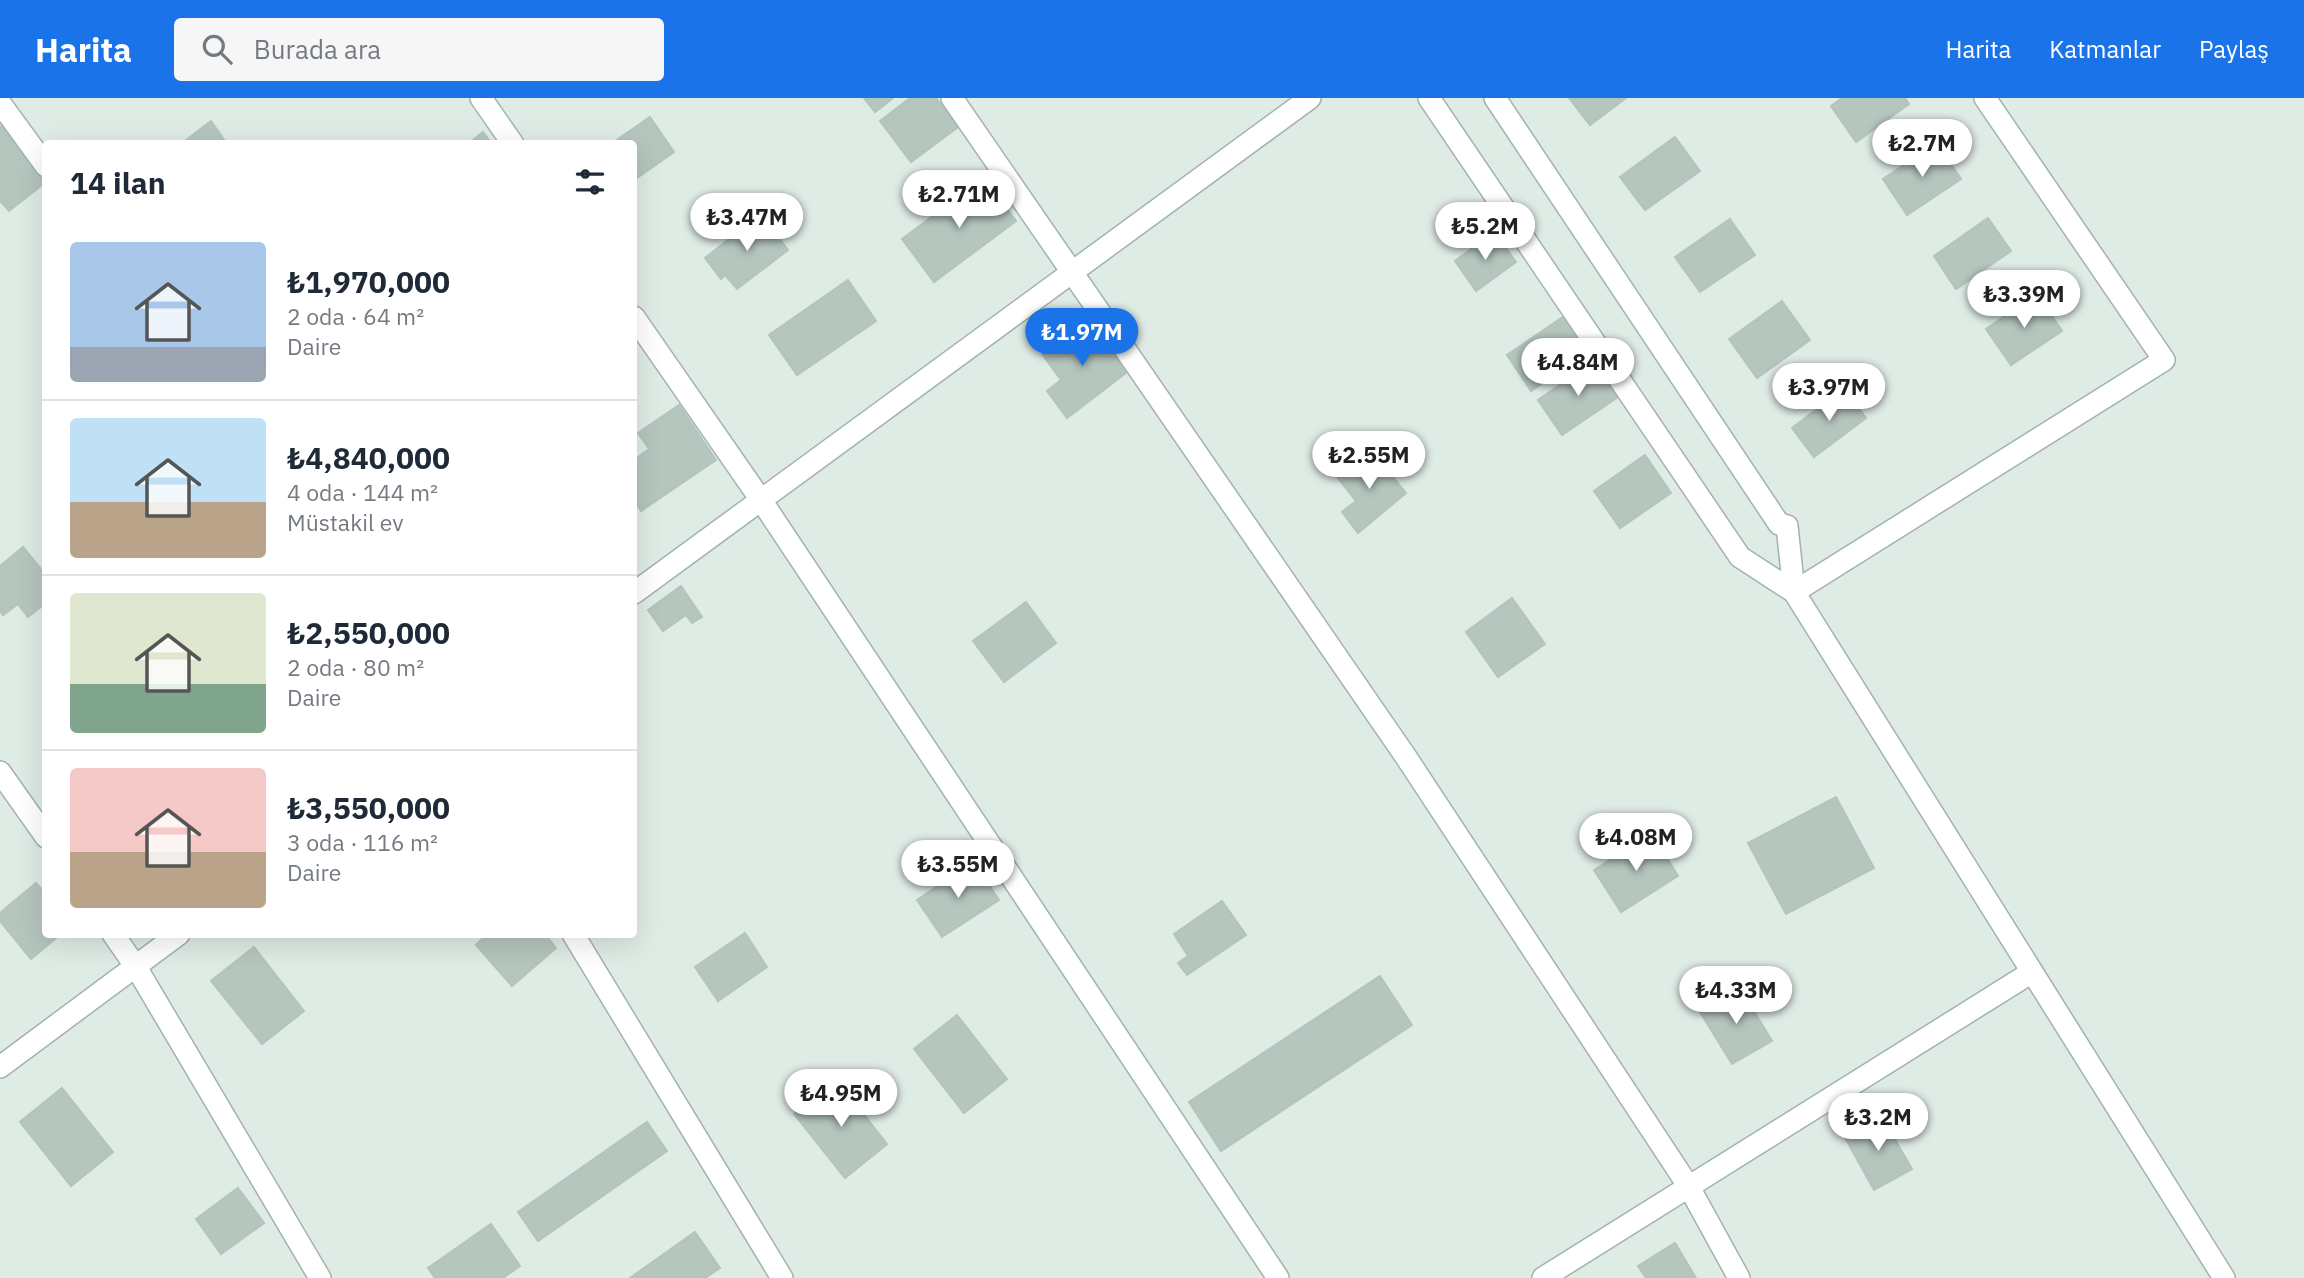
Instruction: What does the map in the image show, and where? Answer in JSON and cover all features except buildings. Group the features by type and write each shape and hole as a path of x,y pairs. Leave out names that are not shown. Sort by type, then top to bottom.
{"street":[{"path":"481,98 510,140"},
{"path":"952,98 1406,757 1689,1187 1739,1278"},
{"path":"637,591 1072,275 1310,98"},
{"path":"1429,98 1740,557 1794,592 2224,1278"},
{"path":"1495,98 1779,524 1787,526 1794,592"},
{"path":"1794,592 2164,360 1985,98"},
{"path":"0,103 42,161"},
{"path":"637,321 761,500 1278,1278"},
{"path":"0,772 42,831"},
{"path":"116,938 136,967 320,1278"},
{"path":"0,1068 174,938"},
{"path":"575,938 782,1278"},
{"path":"1543,1278 2032,972"}]}
